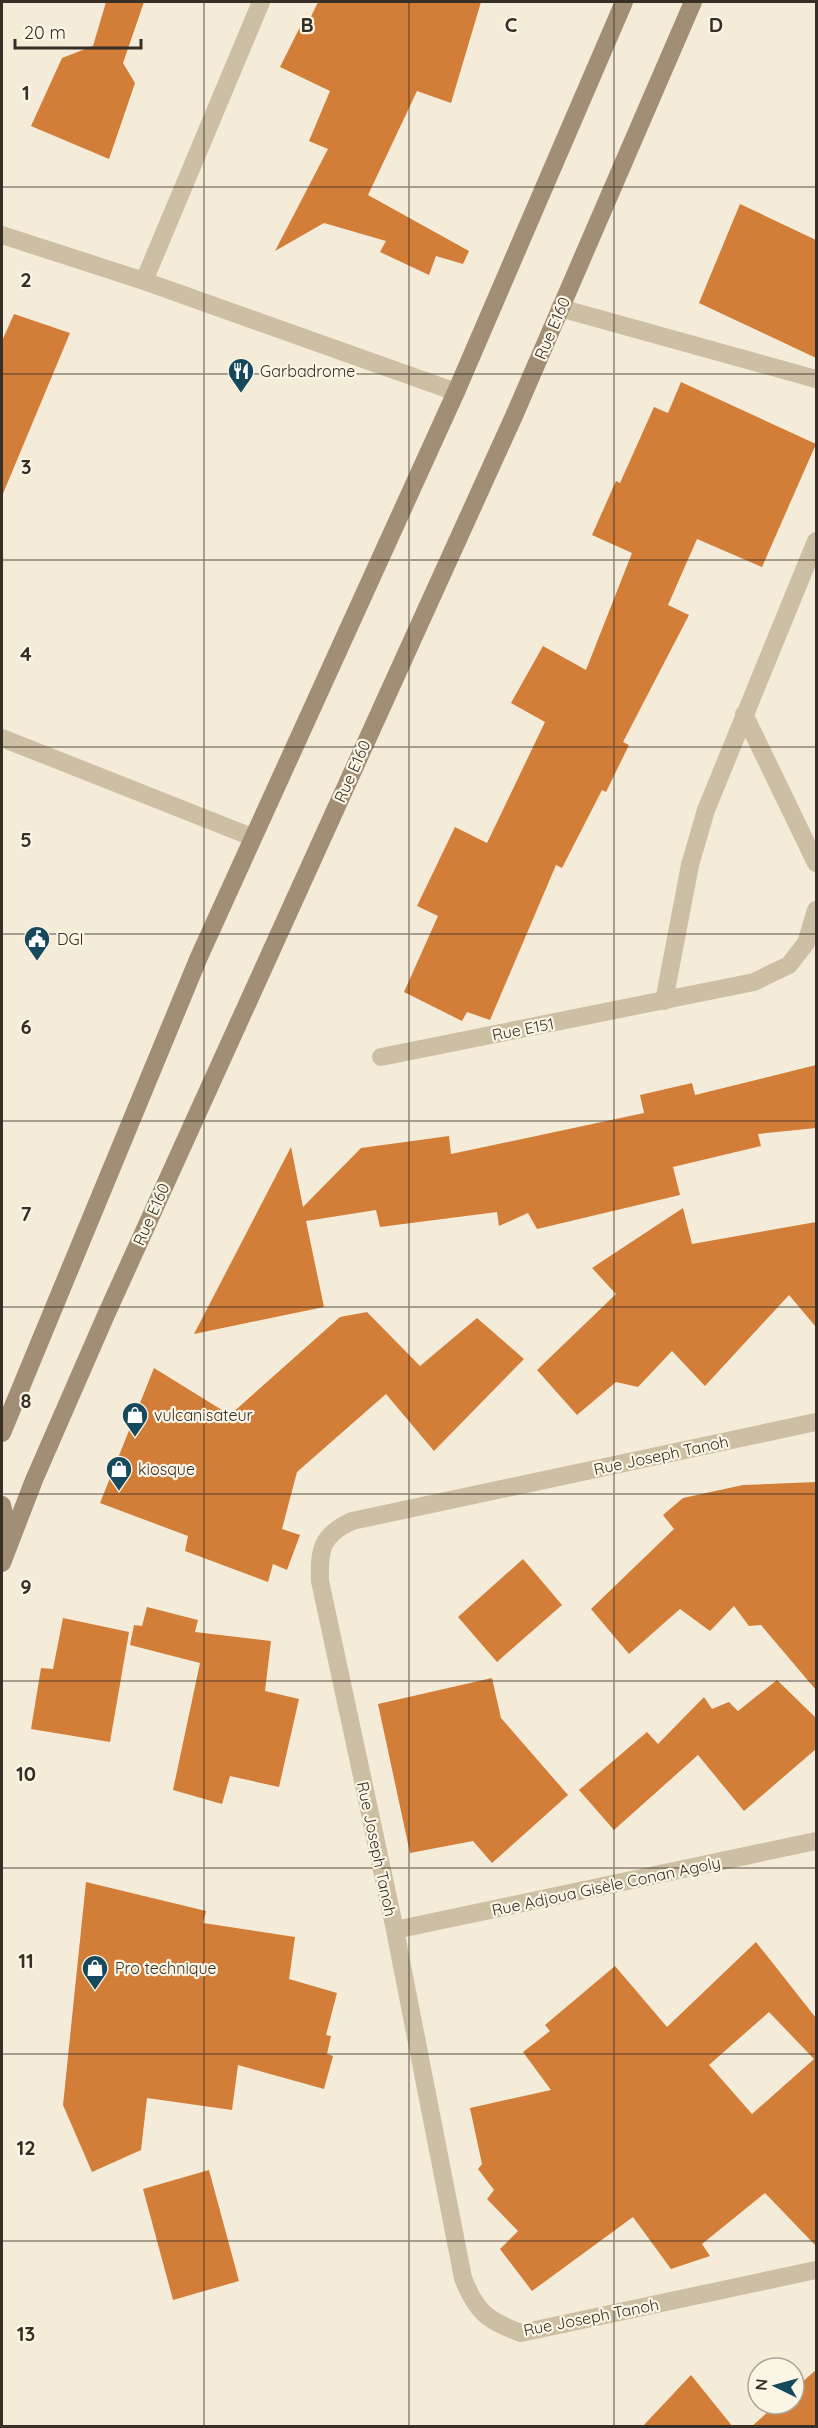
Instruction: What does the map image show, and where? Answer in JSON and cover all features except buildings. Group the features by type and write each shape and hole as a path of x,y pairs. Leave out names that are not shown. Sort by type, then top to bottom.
{"street":[{"path":"144,281 261,2"},
{"path":"2,1433 173,1017 252,837 456,392 624,2"},
{"name":"Rue E160","path":"2,1563 110,1304 560,308 693,2"},
{"path":"2,236 144,281 456,392"},
{"path":"560,308 816,379"},
{"path":"664,1001 690,865 706,810 816,541"},
{"path":"744,714 816,863"},
{"path":"2,738 252,837"},
{"name":"Rue E151","path":"381,1057 754,982 789,965 806,943 816,910"},
{"name":"Rue Joseph Tanoh","path":"816,1422 352,1521 334,1529 322,1546 319,1558 320,1581 395,1930 463,2278 472,2302 494,2323 521,2333 816,2270"},
{"path":"2,1505 10,1540"},
{"name":"Rue Adjoua Gisèle Conan Agoly","path":"395,1930 816,1841"}],"place":[{"name":"Garbadrome","path":"241,394"},
{"name":"DGI","path":"37,962"},
{"name":"vulcanisateur","path":"135,1438"},
{"name":"kiosque","path":"119,1492"},
{"name":"Pro technique","path":"95,1991"}]}
